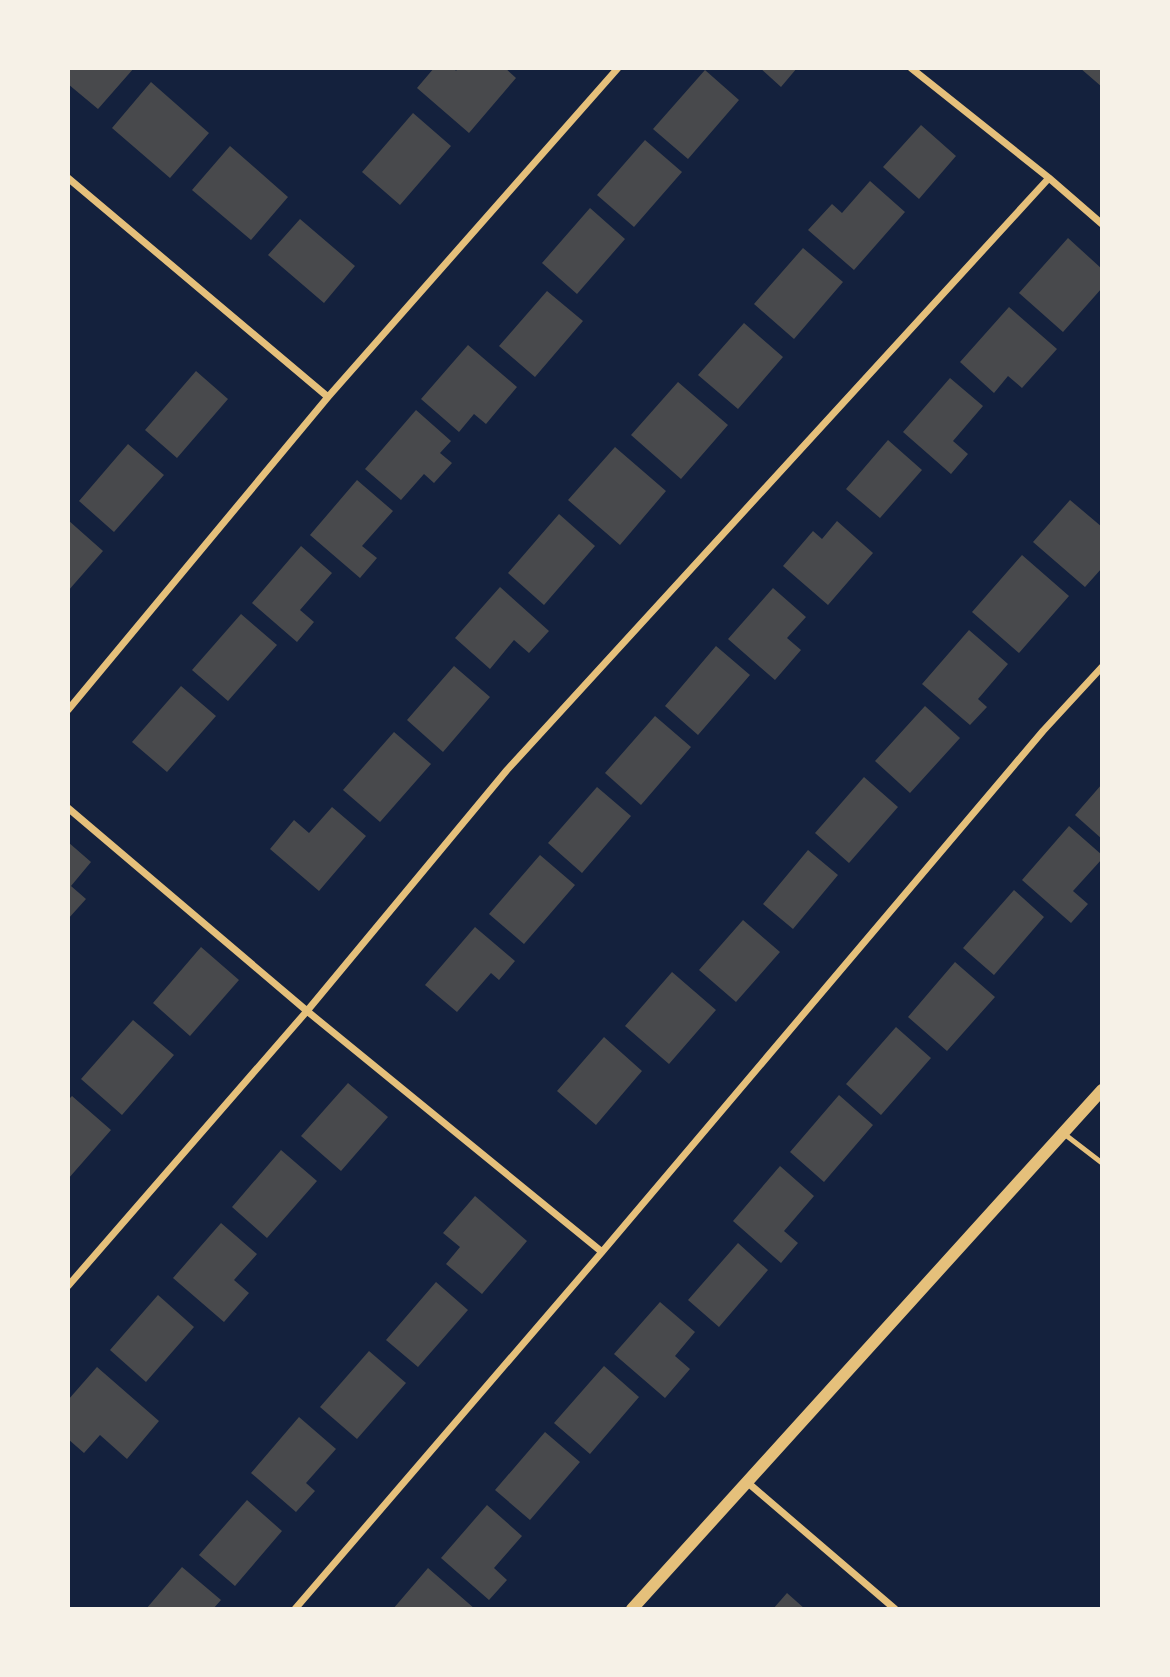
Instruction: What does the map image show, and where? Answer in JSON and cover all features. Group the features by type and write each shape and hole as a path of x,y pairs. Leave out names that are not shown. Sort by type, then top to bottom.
{"street":[{"path":"68,710 328,397 618,68"},
{"path":"911,68 1049,178 1102,224"},
{"path":"68,178 328,397"},
{"path":"68,1286 307,1011 507,770 1049,178"},
{"path":"295,1609 602,1252 1043,731 1102,667"},
{"path":"68,808 307,1011 602,1252"},
{"path":"632,1609 1102,1090"},
{"path":"747,1482 895,1609"}],"lane":[{"path":"1063,1133 1102,1163"}],"building":[{"path":"68,68 134,68 98,109 68,84"},
{"path":"434,68 454,68 456,71 458,68 505,68 516,78 469,133 417,88"},
{"path":"760,68 797,68 781,87"},
{"path":"1080,68 1102,68 1102,87"},
{"path":"705,70 739,100 688,159 653,129"},
{"path":"151,82 209,133 170,178 112,128"},
{"path":"413,113 451,146 400,205 362,172"},
{"path":"921,125 956,156 919,199 883,167"},
{"path":"645,140 682,172 634,227 597,195"},
{"path":"230,146 288,197 251,240 192,190"},
{"path":"870,181 905,212 854,270 808,230 832,204 842,213"},
{"path":"590,208 625,239 577,294 542,263"},
{"path":"300,219 355,266 324,303 268,255"},
{"path":"1068,238 1102,269 1102,288 1063,332 1019,293"},
{"path":"803,248 843,282 794,339 754,304"},
{"path":"547,291 583,321 535,377 499,346"},
{"path":"1009,307 1057,349 1022,388 1008,376 994,393 960,362"},
{"path":"744,323 783,357 738,409 698,375"},
{"path":"468,345 517,387 486,424 474,414 459,432 421,399"},
{"path":"196,371 228,399 177,458 145,430"},
{"path":"950,378 983,406 953,441 968,454 951,474 903,432"},
{"path":"678,382 728,425 681,479 631,435"},
{"path":"416,410 451,441 440,453 452,463 434,483 424,474 401,500 365,469"},
{"path":"888,440 922,470 880,518 846,489"},
{"path":"128,444 164,475 114,532 79,501"},
{"path":"615,447 666,491 620,545 568,500"},
{"path":"357,480 393,511 362,546 377,558 360,578 310,535"},
{"path":"1070,500 1102,527 1102,568 1085,587 1033,542"},
{"path":"559,514 595,546 544,605 508,573"},
{"path":"68,520 103,551 68,591"},
{"path":"837,521 873,553 828,605 783,566 813,531 822,539"},
{"path":"301,546 332,573 300,610 314,622 297,642 252,603"},
{"path":"1022,555 1069,596 1019,653 972,612"},
{"path":"500,587 549,631 529,653 514,640 490,669 455,638"},
{"path":"773,588 806,617 787,638 801,650 775,680 728,639"},
{"path":"241,614 277,645 228,701 192,670"},
{"path":"969,630 1008,664 978,699 987,707 970,725 922,684"},
{"path":"716,646 750,675 698,735 665,706"},
{"path":"454,666 490,697 443,752 407,720"},
{"path":"181,686 216,716 167,772 132,742"},
{"path":"925,706 960,738 910,793 875,761"},
{"path":"655,716 691,747 641,805 605,773"},
{"path":"394,732 431,764 380,822 343,790"},
{"path":"864,777 898,807 849,863 815,833"},
{"path":"1102,784 1102,839 1075,815"},
{"path":"597,787 631,816 582,873 548,843"},
{"path":"332,807 366,836 319,891 270,849 294,820 309,833"},
{"path":"1069,826 1102,855 1102,859 1073,891 1088,904 1071,923 1022,880"},
{"path":"68,842 91,862 71,886 86,899 68,919"},
{"path":"808,850 838,875 793,929 763,904"},
{"path":"540,855 575,885 524,944 489,914"},
{"path":"1014,890 1044,917 994,975 963,948"},
{"path":"743,920 780,952 736,1002 699,970"},
{"path":"475,927 515,961 499,980 491,973 457,1012 425,985"},
{"path":"201,947 239,980 190,1036 153,1003"},
{"path":"955,962 995,997 947,1051 908,1017"},
{"path":"672,972 716,1010 669,1064 625,1026"},
{"path":"133,1020 174,1055 122,1115 81,1079"},
{"path":"896,1027 931,1058 881,1115 846,1084"},
{"path":"604,1037 642,1071 596,1125 557,1091"},
{"path":"348,1083 388,1117 341,1171 301,1136"},
{"path":"839,1095 873,1125 824,1182 790,1152"},
{"path":"72,1096 111,1130 68,1179 68,1100"},
{"path":"281,1150 317,1181 267,1238 232,1207"},
{"path":"780,1166 814,1196 784,1231 798,1243 781,1263 733,1221"},
{"path":"475,1196 527,1241 482,1294 446,1264 460,1247 443,1233"},
{"path":"221,1223 257,1254 234,1280 249,1293 224,1322 173,1278"},
{"path":"738,1243 768,1270 719,1327 688,1300"},
{"path":"436,1282 468,1310 418,1367 386,1340"},
{"path":"158,1295 194,1327 146,1382 110,1350"},
{"path":"660,1302 695,1332 675,1356 690,1369 665,1398 614,1354"},
{"path":"369,1351 406,1383 357,1439 320,1407"},
{"path":"604,1366 639,1397 590,1454 554,1423"},
{"path":"97,1367 159,1421 127,1459 100,1435 84,1453 68,1439 68,1400"},
{"path":"299,1417 336,1449 306,1483 315,1491 296,1512 251,1473"},
{"path":"545,1432 580,1462 530,1520 495,1490"},
{"path":"247,1500 282,1531 235,1586 199,1555"},
{"path":"487,1505 522,1536 494,1568 507,1580 489,1600 441,1558"},
{"path":"182,1567 221,1600 213,1609 146,1609"},
{"path":"428,1568 475,1609 393,1609"},
{"path":"787,1593 805,1609 773,1609"}]}
